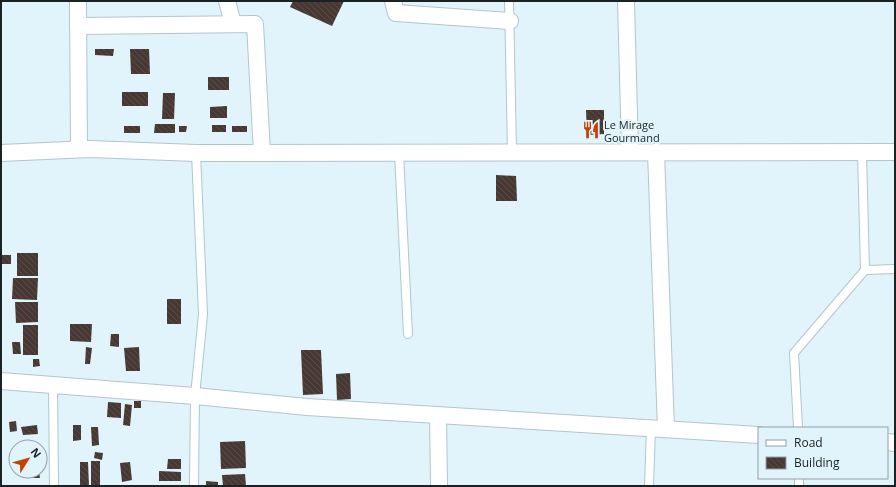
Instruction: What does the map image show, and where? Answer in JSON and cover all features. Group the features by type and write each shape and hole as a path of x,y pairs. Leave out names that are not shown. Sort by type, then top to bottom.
{"street":[{"path":"78,1 79,150"},
{"path":"227,1 233,24"},
{"path":"393,1 396,13 510,21"},
{"path":"626,1 630,152"},
{"path":"78,26 255,24 262,153"},
{"path":"1,153 90,149 196,153 895,152"},
{"path":"656,152 666,429"},
{"path":"1,381 195,396 307,408 758,435"},
{"path":"438,416 439,486"}],"lane":[{"path":"509,1 512,153"},
{"path":"798,427 794,353 865,270 862,152"},
{"path":"194,486 195,396 202,314 196,153"},
{"path":"399,153 408,334"},
{"path":"865,270 895,269"},
{"path":"53,384 54,486"},
{"path":"649,486 651,428"}],"building":[{"path":"293,1 344,1 332,26 290,7"},
{"path":"95,49 114,49 113,56 95,55"},
{"path":"130,49 149,49 150,74 131,74"},
{"path":"208,77 229,77 229,90 208,90"},
{"path":"122,92 148,92 148,106 122,106"},
{"path":"163,93 175,93 174,119 162,119"},
{"path":"227,106 227,118 210,118 210,107"},
{"path":"586,110 604,110 604,134 587,135"},
{"path":"155,124 175,124 175,133 154,133"},
{"path":"212,125 226,125 226,132 212,132"},
{"path":"124,126 140,126 140,133 124,133"},
{"path":"179,126 187,126 186,132 179,132"},
{"path":"232,126 247,126 247,132 232,132"},
{"path":"496,175 516,176 517,201 496,201"},
{"path":"17,253 38,253 38,276 17,276"},
{"path":"1,255 11,255 11,264 1,264"},
{"path":"13,278 38,278 37,300 12,299"},
{"path":"167,299 181,299 181,324 167,324"},
{"path":"15,302 38,302 38,322 16,323"},
{"path":"70,324 92,324 91,342 70,341"},
{"path":"23,325 38,325 38,355 23,355"},
{"path":"111,334 119,334 119,347 110,346"},
{"path":"12,342 20,342 21,354 13,354"},
{"path":"86,347 92,348 90,364 85,364"},
{"path":"139,347 140,371 126,371 124,348"},
{"path":"301,350 321,350 323,394 303,395"},
{"path":"33,359 39,359 40,366 33,367"},
{"path":"350,373 351,399 337,400 336,374"},
{"path":"134,401 141,401 141,408 134,408"},
{"path":"108,402 121,403 121,418 107,417"},
{"path":"125,404 132,405 130,426 123,425"},
{"path":"16,421 17,431 10,432 9,422"},
{"path":"37,425 38,434 23,435 21,427"},
{"path":"73,425 81,425 81,440 73,441"},
{"path":"91,427 98,427 99,445 92,446"},
{"path":"245,441 246,468 221,469 220,442"},
{"path":"95,452 103,453 102,460 94,458"},
{"path":"168,459 181,459 181,469 167,469"},
{"path":"91,461 100,461 100,486 91,486"},
{"path":"80,462 88,462 89,486 80,486"},
{"path":"130,462 132,480 122,482 120,463"},
{"path":"159,471 181,472 181,481 159,481"},
{"path":"245,474 246,486 223,486 222,475"},
{"path":"206,481 218,482 218,486 206,486"}],"place":[{"name":"Le Mirage Gourmand","path":"591,130"}]}
